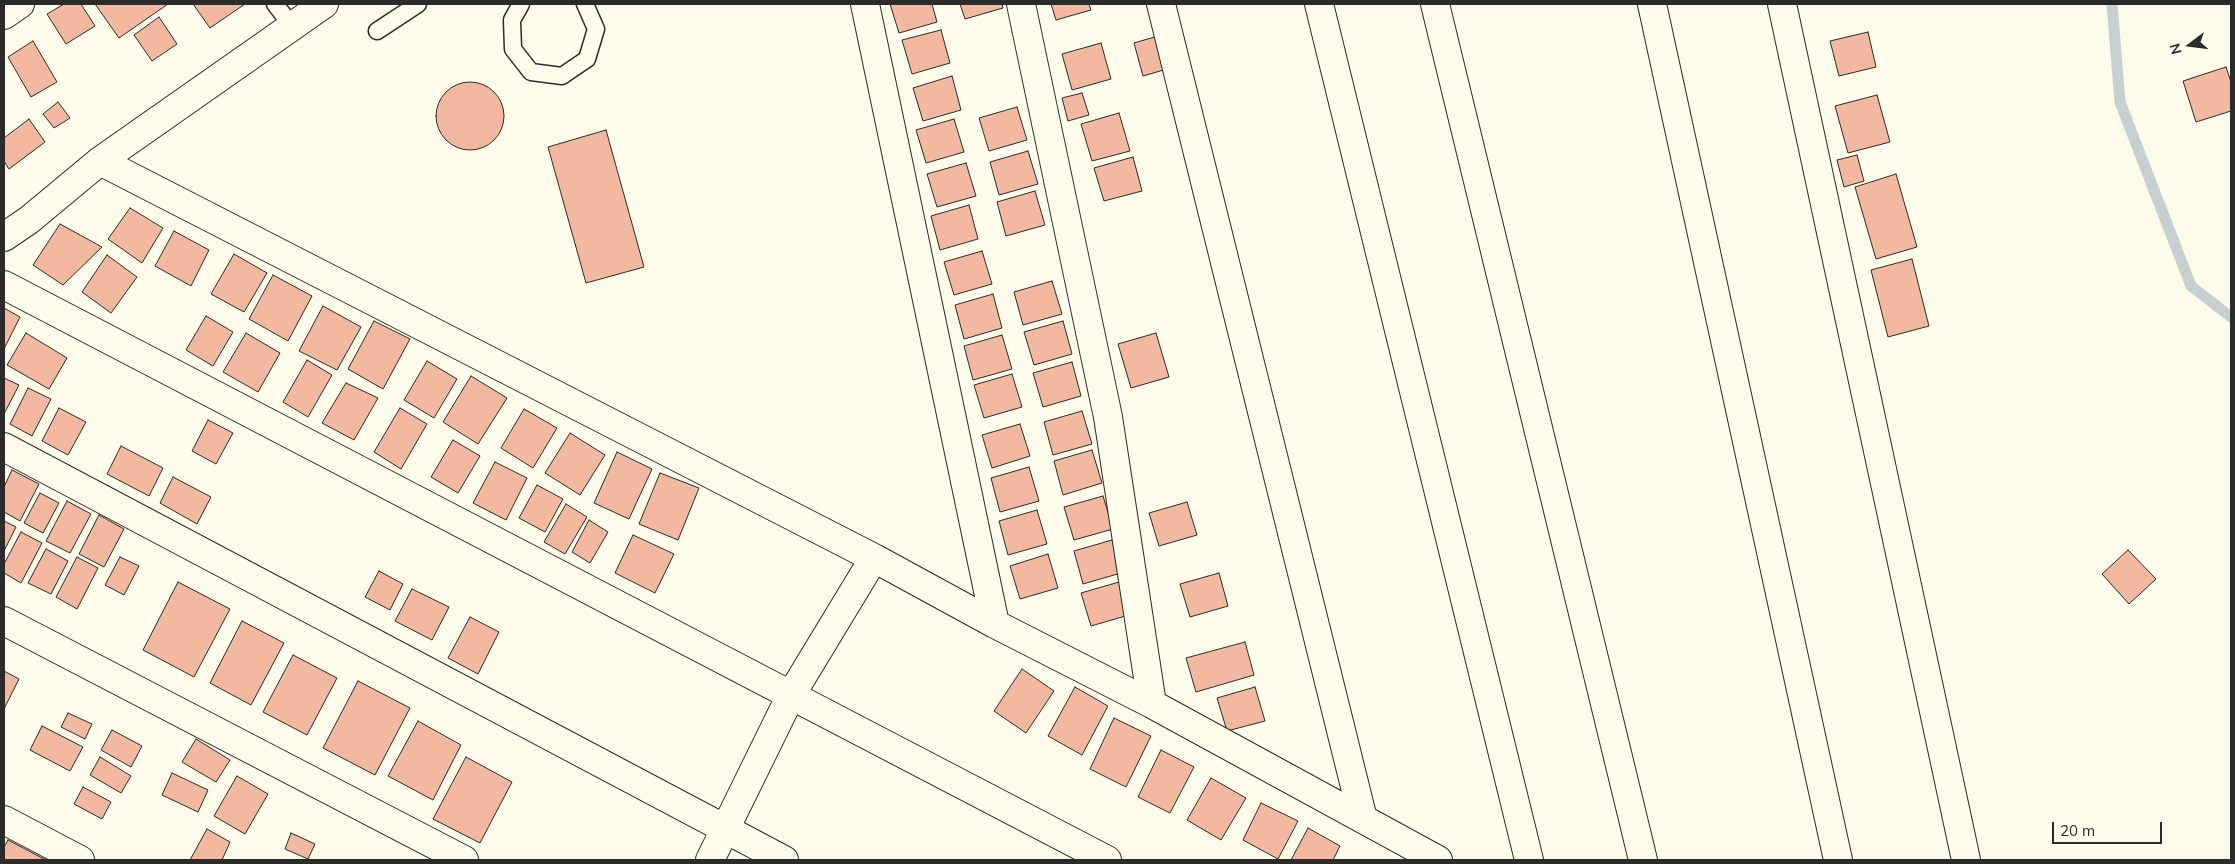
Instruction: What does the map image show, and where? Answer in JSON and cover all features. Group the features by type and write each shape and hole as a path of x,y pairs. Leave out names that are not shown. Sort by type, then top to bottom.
{"street":[{"path":"4,15 20,4"},
{"path":"4,237 29,220 100,161 324,4"},
{"path":"865,4 995,624"},
{"path":"1021,4 1108,417 1152,704"},
{"path":"1161,4 1363,819"},
{"path":"1319,4 1529,860"},
{"path":"1435,4 1644,860"},
{"path":"1652,4 1838,860"},
{"path":"1782,4 1966,860"},
{"path":"100,161 874,558 995,624 1152,704 1438,860"},
{"path":"4,285 1107,860"},
{"path":"4,447 784,860"},
{"path":"710,860 791,695 874,558"},
{"path":"4,621 464,860"},
{"path":"4,820 80,860"}],"lane":[{"path":"275,4 292,26"},
{"path":"377,31 418,4"},
{"path":"521,4 512,20 513,49 531,72 562,76 587,59 596,29 585,4"}],"building":[{"path":"64,4 81,4 95,26 66,44 47,14"},
{"path":"95,4 168,4 119,38"},
{"path":"193,4 245,4 210,28"},
{"path":"890,4 932,4 937,22 899,33"},
{"path":"960,4 1002,4 1003,8 965,19"},
{"path":"1051,4 1089,4 1091,10 1056,20"},
{"path":"159,17 177,44 152,61 134,35"},
{"path":"941,30 950,63 912,74 902,40"},
{"path":"1868,32 1876,67 1839,76 1830,41"},
{"path":"1158,36 1167,69 1143,76 1134,43"},
{"path":"33,41 57,82 31,97 8,57"},
{"path":"1101,43 1111,79 1072,90 1062,54"},
{"path":"2226,67 2231,82 2231,111 2196,122 2183,81"},
{"path":"952,76 961,110 923,121 913,88"},
{"path":"470,82 483,85 494,92 501,103 504,116 501,129 494,140 483,147 470,150 457,147 446,140 439,129 436,116 439,103 446,92 457,85"},
{"path":"1082,93 1089,115 1068,121 1062,98"},
{"path":"1877,95 1890,142 1848,153 1835,106"},
{"path":"58,102 70,118 54,128 43,114"},
{"path":"1017,107 1027,140 989,151 979,118"},
{"path":"1119,113 1130,151 1092,161 1081,124"},
{"path":"29,119 45,142 9,169 4,161 4,138"},
{"path":"954,119 964,152 926,163 916,130"},
{"path":"606,130 644,267 586,283 548,147"},
{"path":"1028,151 1038,184 999,195 990,162"},
{"path":"1857,155 1864,181 1844,187 1837,160"},
{"path":"1133,157 1142,191 1104,201 1094,168"},
{"path":"966,163 976,196 937,207 927,174"},
{"path":"1896,174 1917,247 1876,259 1855,187"},
{"path":"1035,191 1045,225 1006,236 997,202"},
{"path":"969,205 978,239 940,250 931,216"},
{"path":"130,208 163,228 142,263 108,239"},
{"path":"60,224 102,247 63,285 33,265"},
{"path":"174,231 209,250 191,286 155,266"},
{"path":"982,251 992,284 954,295 944,262"},
{"path":"234,254 267,273 244,312 211,294"},
{"path":"107,255 137,277 111,313 82,292"},
{"path":"1912,259 1929,326 1888,337 1871,270"},
{"path":"273,275 312,296 288,341 249,319"},
{"path":"1052,281 1062,314 1023,325 1014,292"},
{"path":"993,294 1002,328 964,339 955,305"},
{"path":"323,306 361,327 337,370 299,351"},
{"path":"4,308 20,317 4,349"},
{"path":"206,316 233,332 213,366 186,350"},
{"path":"374,321 410,339 383,389 348,369"},
{"path":"1063,321 1072,354 1034,365 1024,332"},
{"path":"26,333 67,358 49,389 7,365"},
{"path":"246,333 280,353 258,392 223,372"},
{"path":"1156,333 1169,377 1131,388 1118,344"},
{"path":"1002,335 1012,369 973,380 964,346"},
{"path":"307,360 332,375 308,417 283,402"},
{"path":"427,361 457,379 434,418 404,400"},
{"path":"1072,362 1081,396 1043,407 1033,373"},
{"path":"1012,374 1022,407 984,418 974,385"},
{"path":"471,376 507,398 478,444 443,422"},
{"path":"4,378 19,385 4,414"},
{"path":"346,383 378,398 354,440 322,423"},
{"path":"28,388 51,399 32,436 10,424"},
{"path":"59,408 86,422 68,455 42,441"},
{"path":"400,408 427,424 401,469 374,452"},
{"path":"524,409 557,428 533,468 501,448"},
{"path":"1082,411 1092,444 1053,455 1044,422"},
{"path":"208,420 233,433 216,464 192,451"},
{"path":"1020,424 1030,456 992,468 982,435"},
{"path":"570,433 605,455 580,495 545,473"},
{"path":"453,440 480,456 458,493 431,477"},
{"path":"121,446 163,468 149,496 107,474"},
{"path":"1092,450 1102,483 1063,495 1054,461"},
{"path":"617,452 652,469 629,519 594,503"},
{"path":"495,462 527,478 506,520 473,503"},
{"path":"1029,467 1039,501 1000,512 991,478"},
{"path":"12,470 39,484 20,521 4,512 4,487"},
{"path":"660,473 699,488 678,540 639,524"},
{"path":"173,477 211,497 197,524 160,503"},
{"path":"537,485 563,499 545,532 519,518"},
{"path":"40,493 59,503 43,533 24,523"},
{"path":"1103,496 1113,529 1074,540 1064,507"},
{"path":"67,501 91,514 70,553 46,541"},
{"path":"1187,502 1197,535 1159,546 1149,513"},
{"path":"566,504 587,517 565,554 544,542"},
{"path":"1037,510 1047,544 1008,555 999,521"},
{"path":"99,515 124,529 104,567 79,554"},
{"path":"589,520 608,532 590,563 572,552"},
{"path":"4,521 16,527 4,551"},
{"path":"21,532 42,543 21,583 4,573 4,564"},
{"path":"633,535 674,554 655,593 615,573"},
{"path":"1112,540 1121,573 1083,584 1074,551"},
{"path":"46,549 68,561 51,594 28,583"},
{"path":"2128,550 2156,579 2129,604 2102,574"},
{"path":"1048,554 1058,588 1020,599 1010,566"},
{"path":"77,557 98,568 77,609 56,597"},
{"path":"120,557 139,566 124,595 105,585"},
{"path":"379,571 403,584 390,610 365,597"},
{"path":"1219,573 1228,606 1190,617 1180,584"},
{"path":"178,582 230,609 194,677 143,650"},
{"path":"1119,582 1129,615 1091,626 1081,593"},
{"path":"412,589 449,607 432,640 395,621"},
{"path":"470,617 499,632 478,674 448,658"},
{"path":"242,621 284,643 251,705 210,683"},
{"path":"1245,642 1254,675 1196,692 1186,658"},
{"path":"293,655 337,678 307,735 263,712"},
{"path":"1022,669 1054,691 1026,733 994,711"},
{"path":"4,671 19,679 4,709"},
{"path":"358,681 410,708 375,775 323,748"},
{"path":"1075,687 1108,706 1082,755 1048,736"},
{"path":"1255,687 1265,721 1227,731 1217,698"},
{"path":"68,713 92,724 85,739 61,727"},
{"path":"1114,718 1151,736 1126,787 1090,769"},
{"path":"418,721 461,745 433,800 388,776"},
{"path":"42,726 83,747 70,771 30,750"},
{"path":"112,730 142,746 131,767 101,750"},
{"path":"196,739 230,760 216,782 182,762"},
{"path":"1161,750 1194,767 1170,813 1138,797"},
{"path":"100,757 131,776 121,793 90,775"},
{"path":"466,757 512,782 480,843 433,819"},
{"path":"172,773 208,790 198,812 162,795"},
{"path":"237,776 268,794 245,834 214,816"},
{"path":"1211,778 1246,798 1221,840 1187,820"},
{"path":"83,787 111,802 102,819 74,804"},
{"path":"1261,803 1298,821 1278,859 1243,840"},
{"path":"1308,828 1340,846 1333,860 1291,860"},
{"path":"207,829 230,842 222,860 190,860"},
{"path":"291,833 315,844 308,859 285,849"},
{"path":"8,840 46,860 4,860 4,847"}],"waterway":[{"path":"2112,4 2120,102 2191,286 2231,317"}]}
